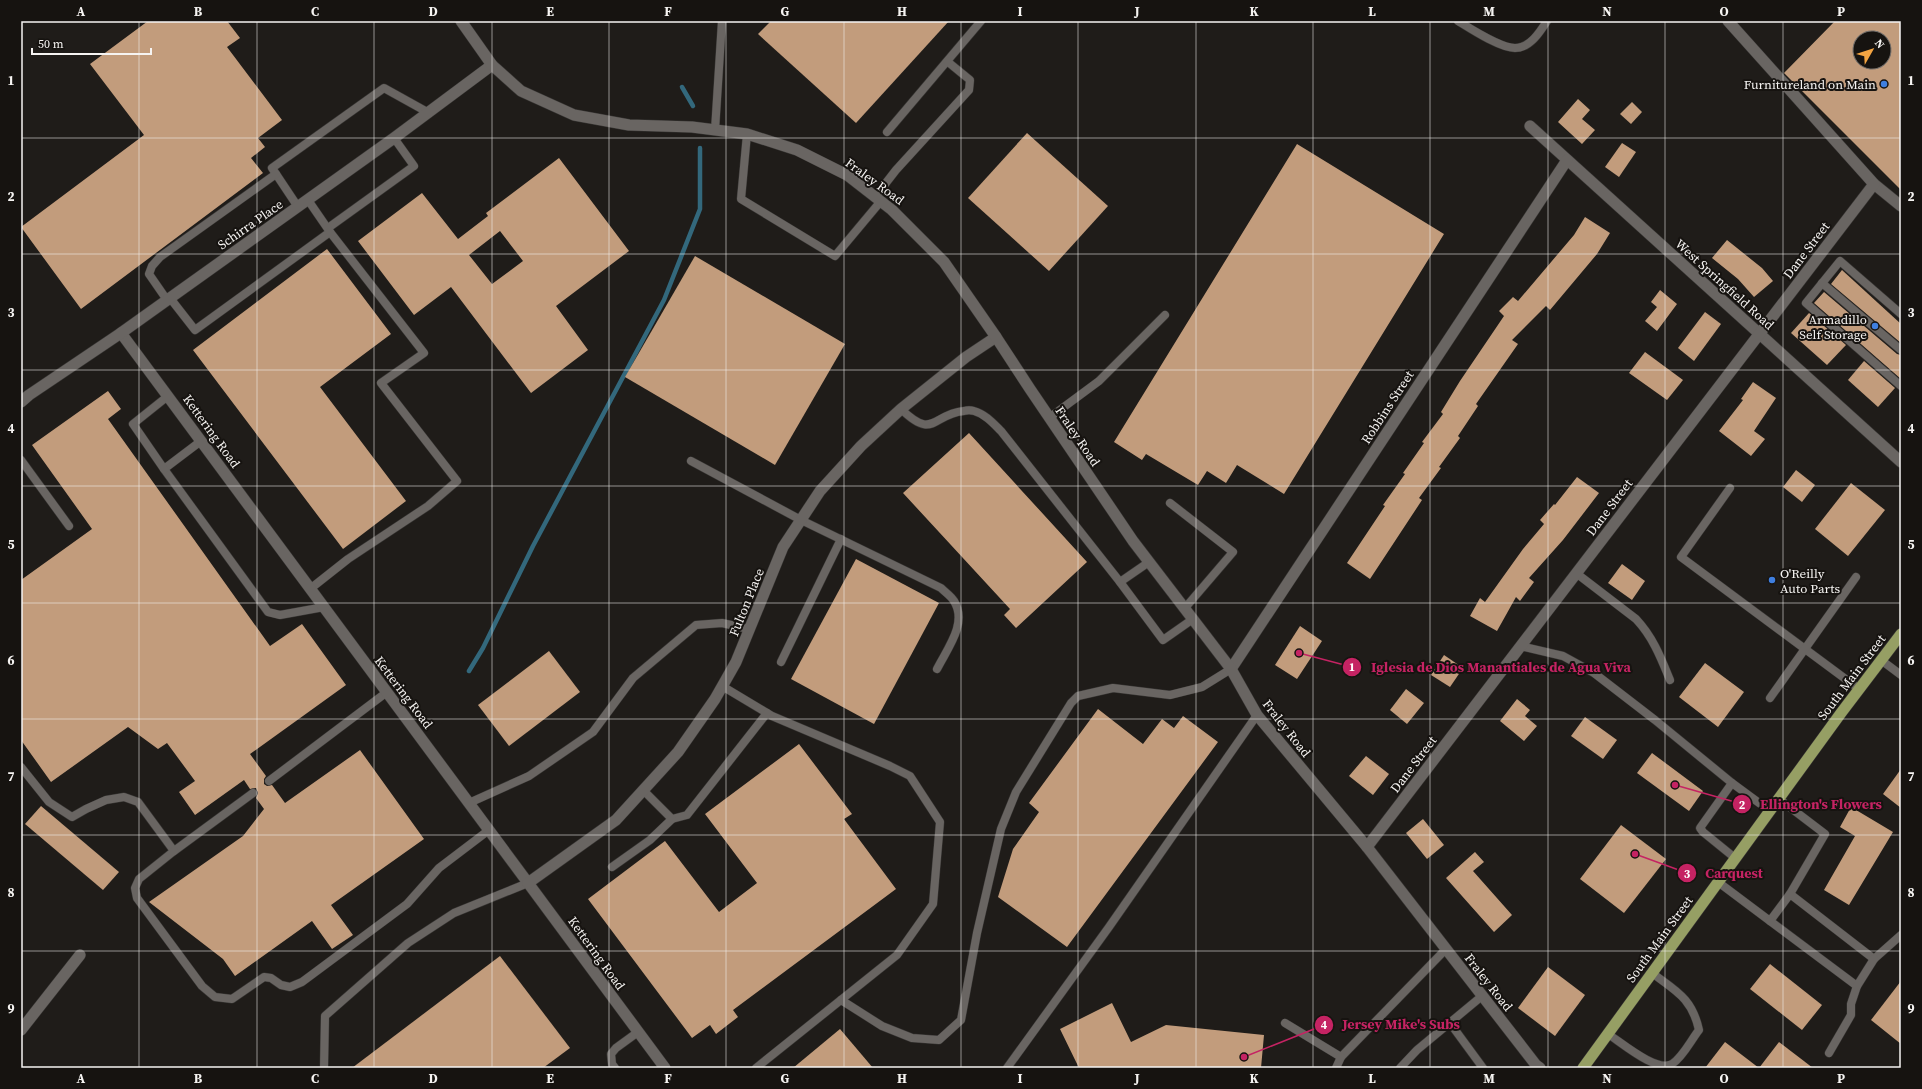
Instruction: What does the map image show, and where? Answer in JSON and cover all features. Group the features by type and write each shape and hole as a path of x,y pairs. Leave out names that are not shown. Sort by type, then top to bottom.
{"main road":[{"name":"South Main Street","path":"1583,1068 1735,858 1901,634"}],"street":[{"name":"Fraley Road","path":"461,21 492,65 521,91 574,115 629,125 692,128 747,134 797,150 847,176 892,210 944,262 996,337 1049,418 1149,562 1231,669 1257,715 1367,847 1536,1065 1540,1068"},
{"path":"1730,22 1874,184 1901,206"},
{"name":"Schirra Place","path":"21,402 29,394 121,333 308,200 429,113 492,65"},
{"name":"West Springfield Road","path":"1530,126 1901,462"},
{"name":"Robbins Street","path":"1231,669 1566,160"},
{"name":"Dane Street","path":"1367,847 1874,184"},
{"name":"Kettering Road","path":"121,333 665,1068"},
{"name":"Fulton Place","path":"528,883 616,820 678,752 722,686 736,662 783,547 820,491 861,446 901,409 966,357 996,337"},
{"path":"21,1030 80,955"}],"lane":[{"path":"715,130 722,21"},
{"path":"887,132 948,62 981,21"},
{"path":"1458,21 1498,43 1515,48 1531,42 1547,21"},
{"path":"747,134 741,198 835,256 878,199 896,170 969,90 970,80 948,62"},
{"path":"298,207 272,168 384,88 429,113"},
{"path":"276,174 160,257 152,266 149,274 195,330 414,166 394,138"},
{"path":"308,200 329,230 424,353 381,383 457,481 428,506 348,559 310,589"},
{"path":"1901,314 1840,261 1806,303 1901,386"},
{"path":"1822,283 1901,350"},
{"path":"1049,418 1099,381 1164,315"},
{"path":"168,396 133,424 268,612 280,615 324,607"},
{"path":"901,409 913,421 925,425 938,422 957,412 972,410 984,416 1001,431 1120,582 1163,640 1193,619"},
{"path":"164,469 201,441"},
{"path":"21,460 69,526"},
{"path":"691,461 801,520 941,588 954,600 960,616 959,625 937,669"},
{"path":"1730,488 1681,558 1859,689"},
{"path":"1170,503 1233,552 1185,608"},
{"path":"781,662 841,539"},
{"path":"1120,582 1149,562"},
{"path":"1576,573 1636,619 1644,628 1653,640 1670,680"},
{"path":"1770,698 1856,577"},
{"path":"469,803 529,776 593,732 633,678 696,625 722,623 750,630"},
{"path":"1520,646 1563,656 1594,673 1655,720 1732,783 1770,811"},
{"path":"1881,660 1901,675"},
{"path":"841,1000 882,1026 904,1035 912,1038 939,1040 961,1020 977,933 1001,829 1016,792 1071,704 1078,696 1113,688 1170,695 1202,687 1231,669"},
{"path":"722,686 767,714 890,766 910,776 940,822 933,904 897,955 756,1068"},
{"path":"269,781 387,692"},
{"path":"612,867 650,840 672,820 687,815 767,714"},
{"path":"1007,1068 1109,927 1257,715"},
{"path":"21,767 49,802 72,817 106,800 124,797 138,802 174,851"},
{"path":"1732,783 1700,828 1735,858"},
{"path":"643,790 672,820"},
{"path":"253,793 139,878 135,888 137,898 202,986 215,997 232,999 264,977 271,978 281,985 290,987 302,982 407,904 439,868 489,830"},
{"path":"1770,921 1790,894 1825,834 1779,799"},
{"path":"1718,882 1857,986"},
{"path":"324,1068 325,1016 408,943 454,913 528,883"},
{"path":"1790,894 1874,959"},
{"path":"1829,1053 1851,1015 1851,1004 1857,986 1874,959 1901,936"},
{"path":"1336,1068 1341,1057 1446,949"},
{"path":"1608,1034 1654,1064 1666,1067 1674,1063 1699,1030 1696,1017 1691,1006 1683,996 1652,973"},
{"path":"1400,1068 1417,1050 1482,996"},
{"path":"1285,1023 1341,1057"},
{"path":"1450,1024 1484,1068"},
{"path":"616,1068 612,1064 611,1054 616,1048 638,1032"}],"building":[{"path":"148,21 227,21 240,38 227,47 282,120 258,138 265,147 251,158 263,173 81,309 21,227 144,135 90,64"},
{"path":"771,21 949,21 856,123 758,34"},
{"path":"1835,21 1901,21 1901,190 1784,73"},
{"path":"1578,99 1590,110 1582,119 1595,130 1582,144 1558,122"},
{"path":"1632,102 1642,112 1631,124 1620,114"},
{"path":"1027,133 1108,206 1049,271 968,198"},
{"path":"1622,143 1636,152 1619,177 1605,167"},
{"path":"1297,144 1444,234 1284,494 1237,465 1226,483 1207,471 1198,485 1146,454 1142,460 1114,442"},
{"path":"559,158 629,251 556,306 588,350 531,393 451,287 414,315 358,241 422,193 458,239 488,216 486,213","holes":["500,231 523,261 492,284 469,255"]},
{"path":"1585,217 1610,233 1597,254 1550,310 1546,306 1512,340 1518,344 1476,404 1478,406 1458,436 1460,438 1439,467 1441,468 1419,498 1422,500 1370,579 1347,563 1385,506 1383,505 1405,474 1403,473 1424,443 1422,442 1443,414 1441,412 1460,381 1504,316 1499,311 1513,297 1518,301 1574,235"},
{"path":"1727,240 1762,268 1773,281 1754,297 1738,279 1712,258"},
{"path":"327,249 391,334 320,387 406,501 343,549 193,350"},
{"path":"695,256 845,344 775,465 625,377"},
{"path":"1842,270 1901,324 1901,343 1831,284"},
{"path":"1660,290 1677,304 1657,331 1645,321 1657,307 1651,302"},
{"path":"1824,292 1897,354 1901,355 1901,379 1814,303"},
{"path":"1705,312 1721,324 1694,361 1678,348"},
{"path":"1809,313 1846,345 1827,365 1791,333"},
{"path":"1645,352 1683,380 1667,400 1629,373"},
{"path":"1864,361 1895,388 1878,407 1848,380"},
{"path":"1753,382 1776,398 1754,431 1765,439 1751,456 1719,431 1743,400 1741,399"},
{"path":"108,391 121,409 108,419 270,646 302,624 346,685 250,754 266,776 264,779 264,784 267,786 272,785 285,803 360,750 424,839 331,905 353,935 332,949 312,921 235,976 223,959 149,902 243,836 264,809 256,798 258,793 256,788 250,789 244,780 195,815 179,792 195,781 167,743 158,749 128,727 51,782 21,740 21,580 92,529 32,445"},
{"path":"969,433 1087,562 1016,628 1004,615 1010,609 903,493"},
{"path":"1796,470 1815,485 1802,502 1783,487"},
{"path":"1577,477 1599,493 1563,540 1529,578 1534,582 1520,601 1516,597 1497,631 1470,616 1480,598 1485,602 1523,549 1544,524 1540,520 1554,504 1555,505"},
{"path":"1851,483 1885,510 1848,556 1815,529"},
{"path":"856,559 939,603 874,724 791,679"},
{"path":"1622,564 1645,581 1632,600 1608,583"},
{"path":"1300,626 1322,641 1297,679 1275,665"},
{"path":"549,651 580,692 509,746 478,705"},
{"path":"1444,655 1463,668 1450,687 1431,675"},
{"path":"1705,663 1744,692 1718,727 1679,697"},
{"path":"1406,689 1424,703 1407,724 1390,710"},
{"path":"1517,699 1530,710 1525,716 1537,726 1524,741 1500,721"},
{"path":"1098,709 1143,744 1162,719 1174,728 1183,716 1218,742 1067,947 998,897 1013,849 1039,812 1029,803"},
{"path":"1585,717 1617,740 1603,759 1571,736"},
{"path":"799,744 852,814 844,819 896,889 733,1010 738,1017 716,1034 710,1025 692,1038 588,899 665,841 719,912 757,883 705,814"},
{"path":"1652,753 1703,791 1689,811 1637,773"},
{"path":"1366,756 1389,774 1373,795 1349,776"},
{"path":"1901,769 1901,808 1883,794"},
{"path":"41,806 119,872 103,890 25,824"},
{"path":"1851,807 1893,832 1849,905 1824,890 1855,836 1840,827"},
{"path":"1423,819 1444,845 1427,859 1406,833"},
{"path":"1621,825 1666,859 1624,913 1580,879"},
{"path":"1475,852 1484,862 1473,871 1512,915 1494,932 1446,878"},
{"path":"500,956 570,1048 543,1068 352,1068"},
{"path":"1770,964 1822,1005 1802,1030 1750,989"},
{"path":"1548,967 1585,995 1555,1036 1518,1008"},
{"path":"1901,981 1901,1044 1871,1020"},
{"path":"1112,1003 1131,1042 1166,1025 1264,1035 1261,1068 1079,1068 1060,1029"},
{"path":"840,1029 873,1068 793,1068"},
{"path":"1725,1042 1759,1068 1705,1068"},
{"path":"1779,1042 1813,1068 1759,1068"}],"waterway":[{"path":"682,87 693,106"},
{"path":"469,671 483,648 533,546 664,300 700,209 700,148"}],"place":[{"name":"Furnitureland on Main","path":"1884,84"},
{"name":"Armadillo Self Storage","path":"1875,326"},
{"name":"O'Reilly Auto Parts","path":"1772,580"},
{"name":"Iglesia de Dios Manantiales de Agua Viva","path":"1299,653"},
{"name":"Ellington's Flowers","path":"1675,785"},
{"name":"Carquest","path":"1635,854"},
{"name":"Jersey Mike's Subs","path":"1244,1057"}]}
